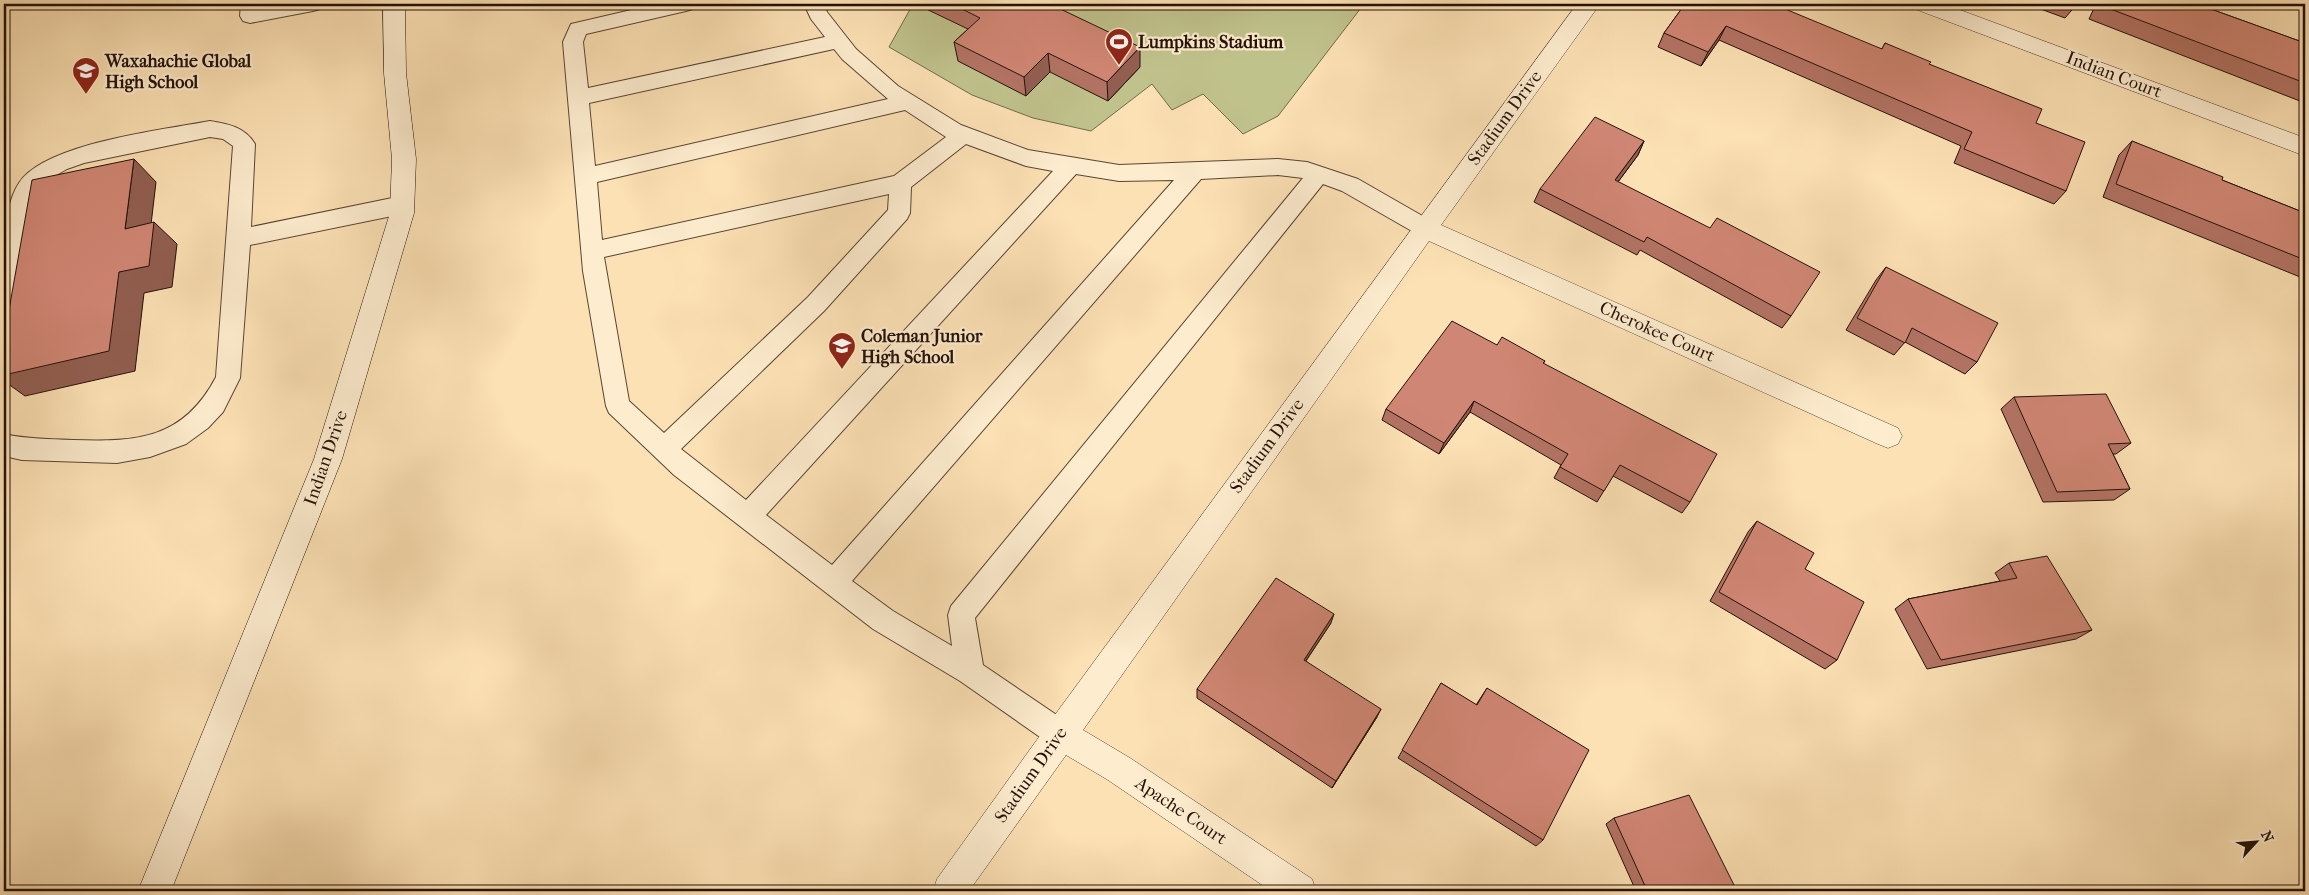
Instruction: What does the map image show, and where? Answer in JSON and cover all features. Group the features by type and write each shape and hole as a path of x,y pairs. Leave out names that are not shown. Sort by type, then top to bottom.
{"street":[{"name":"Indian Drive","path":"154,891 328,459 402,213 404,159 395,73 394,4"},
{"name":"Stadium Drive","path":"949,891 1425,228 1589,4"},
{"name":"Indian Court","path":"1922,4 2305,147"},
{"name":"Cherokee Court","path":"1425,228 1888,436"},
{"name":"Apache Court","path":"1060,734 1119,769 1300,891"}],"lane":[{"path":"251,4 250,16 313,4"},
{"path":"686,4 578,29 573,42 592,251 618,406 683,467 883,620 970,672 1060,734"},
{"path":"814,4 818,14 849,54 908,102 953,131 963,135 1026,158 1119,173 1278,167 1306,170 1350,185 1425,228"},
{"path":"578,98 838,41"},
{"path":"586,176 908,102"},
{"path":"4,307 22,199 27,188 38,175 59,163 81,155 210,129 239,137 244,144 228,378 214,406 199,421 177,436 150,446 118,452 22,450 4,445"},
{"path":"592,251 900,183 963,135"},
{"path":"748,516 1070,165"},
{"path":"834,582 1195,171"},
{"path":"970,672 960,615 1318,174"},
{"path":"664,449 816,304 899,213 900,183"},
{"path":"239,238 402,205"}],"green space":[{"name":"Lumpkins Stadium","path":"913,4 1364,4 1278,116 1243,134 1203,94 1172,110 1152,84 1091,131 1033,118 972,95 889,47"}],"building":[{"path":"952,4 1050,4 1140,47 1107,82 1048,53 1024,77 954,42 980,18"},
{"path":"1685,4 1773,4 1882,49 1885,43 1931,62 1929,64 2042,109 2036,123 2085,142 2066,191 1964,149 1972,132 1726,26 1708,52 1664,33"},
{"path":"2100,5 2209,5 2208,8 2305,43 2305,83"},
{"path":"1595,117 1644,141 1615,180 1710,228 1717,218 1820,272 1791,316 1647,237 1644,242 1540,189"},
{"path":"2132,141 2223,177 2222,180 2305,213 2305,260 2116,184"},
{"path":"134,159 125,229 154,222 149,266 119,272 109,351 4,375 4,338 32,180"},
{"path":"1886,267 1998,323 1977,362 1912,328 1905,343 1857,318"},
{"path":"1452,321 1497,345 1502,337 1545,361 1543,363 1717,454 1690,502 1620,465 1604,491 1560,467 1568,454 1474,401 1444,443 1386,409"},
{"path":"2106,394 2131,443 2108,444 2130,489 2057,492 2014,397"},
{"path":"1757,521 1814,553 1805,569 1864,602 1837,660 1719,592"},
{"path":"2047,556 2092,630 1941,660 1908,599 2017,578 2009,563"},
{"path":"1276,578 1334,614 1304,660 1381,709 1336,781 1197,689"},
{"path":"1441,683 1477,705 1487,688 1589,750 1543,840 1402,750"},
{"path":"1689,795 1737,891 1635,891 1646,888 1614,818"},
{"path":"1064,885 1072,891 1060,891"}],"place":[{"name":"Lumpkins Stadium","path":"1119,66"},
{"name":"Waxahachie Global High School","path":"86,95"},
{"name":"Coleman Junior High School","path":"842,370"}]}
